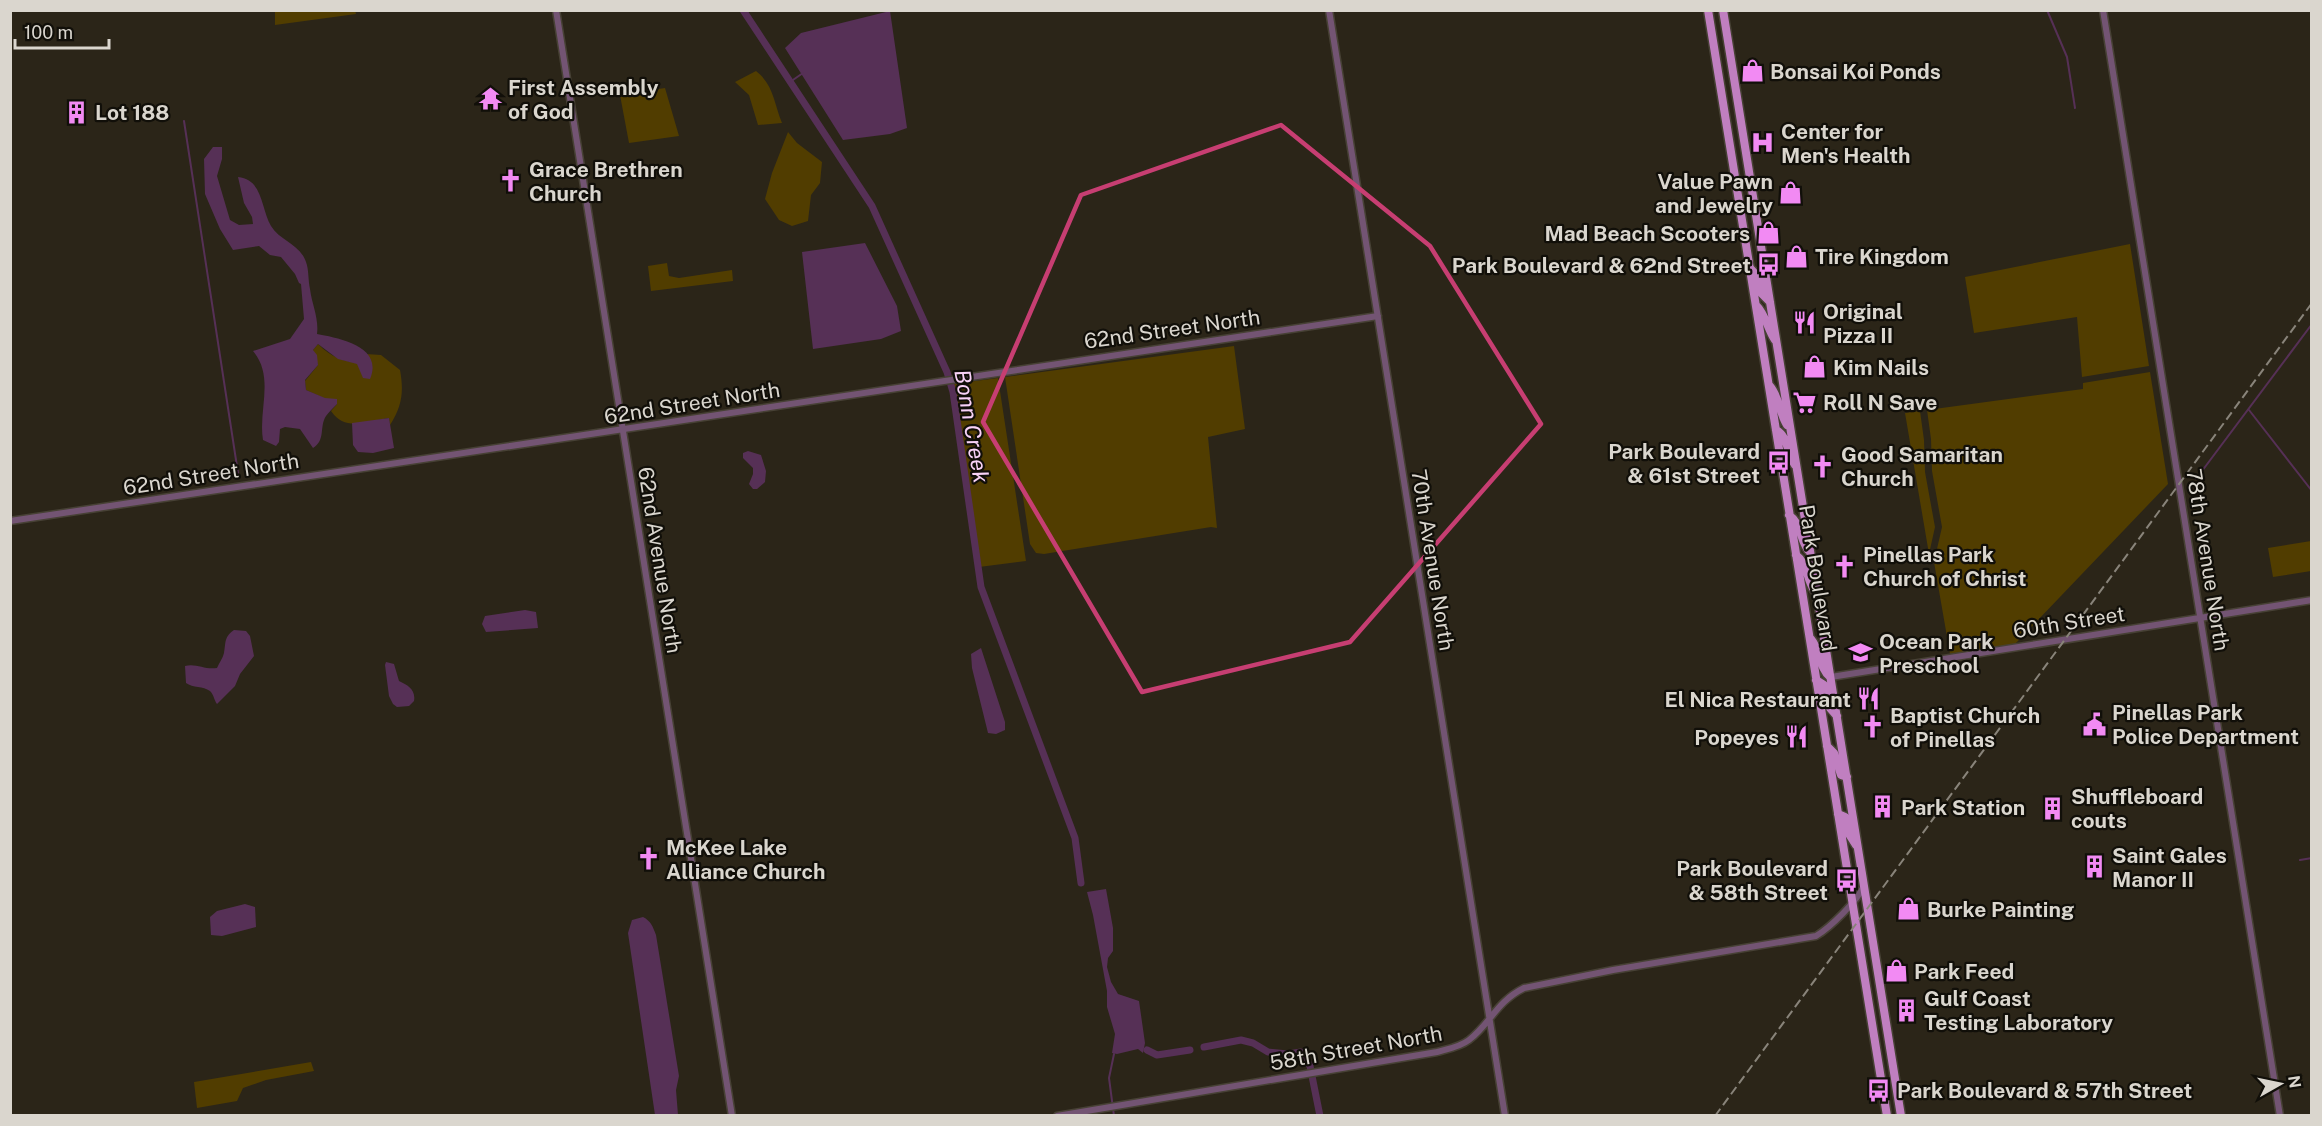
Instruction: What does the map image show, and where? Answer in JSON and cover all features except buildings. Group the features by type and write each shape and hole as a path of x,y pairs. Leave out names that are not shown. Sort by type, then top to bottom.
{"main road":[{"name":"Park Boulevard","path":"1708,10 1887,1116"},
{"name":"Park Boulevard","path":"1723,10 1901,1116"},
{"path":"1749,267 1759,278 1762,294 1770,302"},
{"path":"1755,304 1763,312 1767,328 1776,343"},
{"path":"1768,384 1774,391 1783,418 1790,427"},
{"path":"1776,430 1784,437 1789,457 1796,467"},
{"path":"1789,515 1797,521 1802,542 1810,552"},
{"path":"1796,555 1804,562 1809,581 1817,593"},
{"path":"1809,636 1818,650 1825,672 1831,677"},
{"path":"1816,680 1824,685 1830,708 1837,716"},
{"path":"1827,746 1834,753 1841,775 1847,777"},
{"path":"1838,814 1845,817 1849,834 1858,848"}],"street":[{"name":"62nd Avenue North","path":"556,10 732,1116"},
{"name":"70th Avenue North","path":"1329,10 1505,1116"},
{"name":"78th Avenue North","path":"2103,10 2280,1116"},
{"name":"62nd Street North","path":"10,521 1378,316"},
{"name":"60th Street","path":"1831,677 2312,600"},
{"name":"58th Street North","path":"1057,1116 1437,1052 1457,1046 1476,1034 1510,994 1524,988 1545,982 1816,936 1852,904 1864,886"}],"highlighted area":[{"path":"1281,125 1430,246 1541,424 1350,642 1142,692 983,422 1081,195"}],"shaded area":[{"path":"355,10 356,14 275,25 275,11"},
{"path":"890,11 907,128 890,134 843,140 785,48 801,33"},
{"path":"756,71 767,82 782,123 758,125 749,95 735,82"},
{"path":"665,88 679,136 629,143 620,95"},
{"path":"788,132 797,143 822,162 820,183 811,195 808,221 792,226 779,220 765,199 772,173"},
{"path":"213,147 222,147 222,159 217,176 230,220 239,225 253,224 252,217 244,203 238,177 246,179 257,189 271,226 299,251 306,262 317,334 347,341 365,351 371,359 373,368 370,379 363,378 357,364 338,359 318,344 313,350 317,355 318,365 305,380 306,390 325,398 337,399 337,404 326,416 320,441 313,448 300,429 285,427 280,429 279,442 276,446 263,440 265,383 260,361 253,351 290,339 304,319 301,284 281,257 270,255 259,246 233,250 220,229 205,194 204,159"},
{"path":"865,243 897,306 901,331 881,339 813,349 802,252"},
{"path":"2130,244 2149,366 2082,377 2077,317 1974,333 1965,277"},
{"path":"667,263 669,276 679,278 732,270 733,281 651,291 648,266"},
{"path":"318,344 330,354 349,362 371,362 366,354 381,355 400,370 401,399 390,425 389,418 357,424 343,421 331,411 337,404 306,390 305,381 318,365 313,350"},
{"path":"1234,346 1245,429 1208,437 1217,528 1211,527 1044,554 1036,553 1030,544 1005,377"},
{"path":"2150,372 2168,484 2015,644 1950,654 1934,562 1942,527 1932,471 1927,410 2083,389 2083,383"},
{"path":"998,378 1026,561 979,567 953,384"},
{"path":"1920,411 1925,472 1935,527 1929,554 1905,413"},
{"path":"389,418 394,448 373,453 358,452 353,445 352,423"},
{"path":"748,451 761,455 766,471 765,482 757,489 753,489 749,484 753,468 743,458 743,453"},
{"path":"2311,541 2311,571 2273,577 2268,548"},
{"path":"525,610 536,612 538,628 486,632 482,624 485,616"},
{"path":"234,630 246,631 250,636 254,656 240,674 235,686 217,704 210,691 186,683 185,666 217,668 227,637"},
{"path":"981,648 1005,722 1005,730 996,734 988,733 972,668 971,654"},
{"path":"386,662 394,664 399,681 413,691 414,701 409,706 397,707 393,704 389,696"},
{"path":"1106,889 1113,928 1113,951 1108,958 1107,967 1111,982 1118,994 1139,1001 1145,1043 1143,1053 1138,1049 1112,1053 1115,1034 1107,1007 1107,991 1087,892"},
{"path":"245,904 255,907 256,927 222,936 211,935 210,917 217,911"},
{"path":"643,917 650,922 656,935 679,1076 676,1090 678,1115 655,1115 628,933 632,920"},
{"path":"311,1062 314,1071 266,1080 243,1088 237,1101 197,1108 194,1082"}],"waterway":[{"name":"Bonn Creek","path":"743,10 872,206 947,372 953,392 981,587 1075,838 1081,883"},
{"path":"2047,10 2067,57 2075,108"},
{"path":"790,82 803,73"},
{"path":"184,121 238,473"},
{"path":"2196,479 2312,324"},
{"path":"2249,410 2312,491"},
{"path":"2300,860 2312,858"},
{"path":"1204,1047 1241,1040 1253,1043 1268,1052 1288,1054 1301,1052 1310,1066 1320,1116"},
{"path":"1147,1050 1157,1055 1190,1050"},
{"path":"1114,1054 1109,1078 1114,1116"}],"railway":[{"path":"1715,1116 2312,303"}],"place":[{"name":"Bonsai Koi Ponds","path":"1752,71"},
{"name":"First Assembly of God","path":"490,99"},
{"name":"Lot 188","path":"77,112"},
{"name":"Center for Men's Health","path":"1763,143"},
{"name":"Grace Brethren Church","path":"511,181"},
{"name":"Value Pawn and Jewelry","path":"1791,193"},
{"name":"Mad Beach Scooters","path":"1768,233"},
{"name":"Tire Kingdom","path":"1797,256"},
{"name":"Park Boulevard & 62nd Street","path":"1769,265"},
{"name":"Original Pizza II","path":"1805,323"},
{"name":"Kim Nails","path":"1815,367"},
{"name":"Roll N Save","path":"1805,402"},
{"name":"Park Boulevard & 61st Street","path":"1778,463"},
{"name":"Good Samaritan Church","path":"1823,466"},
{"name":"Pinellas Park Church of Christ","path":"1845,566"},
{"name":"Ocean Park Preschool","path":"1861,653"},
{"name":"El Nica Restaurant","path":"1869,699"},
{"name":"Pinellas Park Police Department","path":"2094,724"},
{"name":"Baptist Church of Pinellas","path":"1872,727"},
{"name":"Popeyes","path":"1797,737"},
{"name":"Park Station","path":"1883,807"},
{"name":"Shuffleboard couts","path":"2053,808"},
{"name":"McKee Lake Alliance Church","path":"648,859"},
{"name":"Saint Gales Manor II","path":"2094,867"},
{"name":"Park Boulevard & 58th Street","path":"1846,880"},
{"name":"Burke Painting","path":"1909,909"},
{"name":"Park Feed","path":"1896,971"},
{"name":"Gulf Coast Testing Laboratory","path":"1906,1010"},
{"name":"Park Boulevard & 57th Street","path":"1879,1090"}]}
